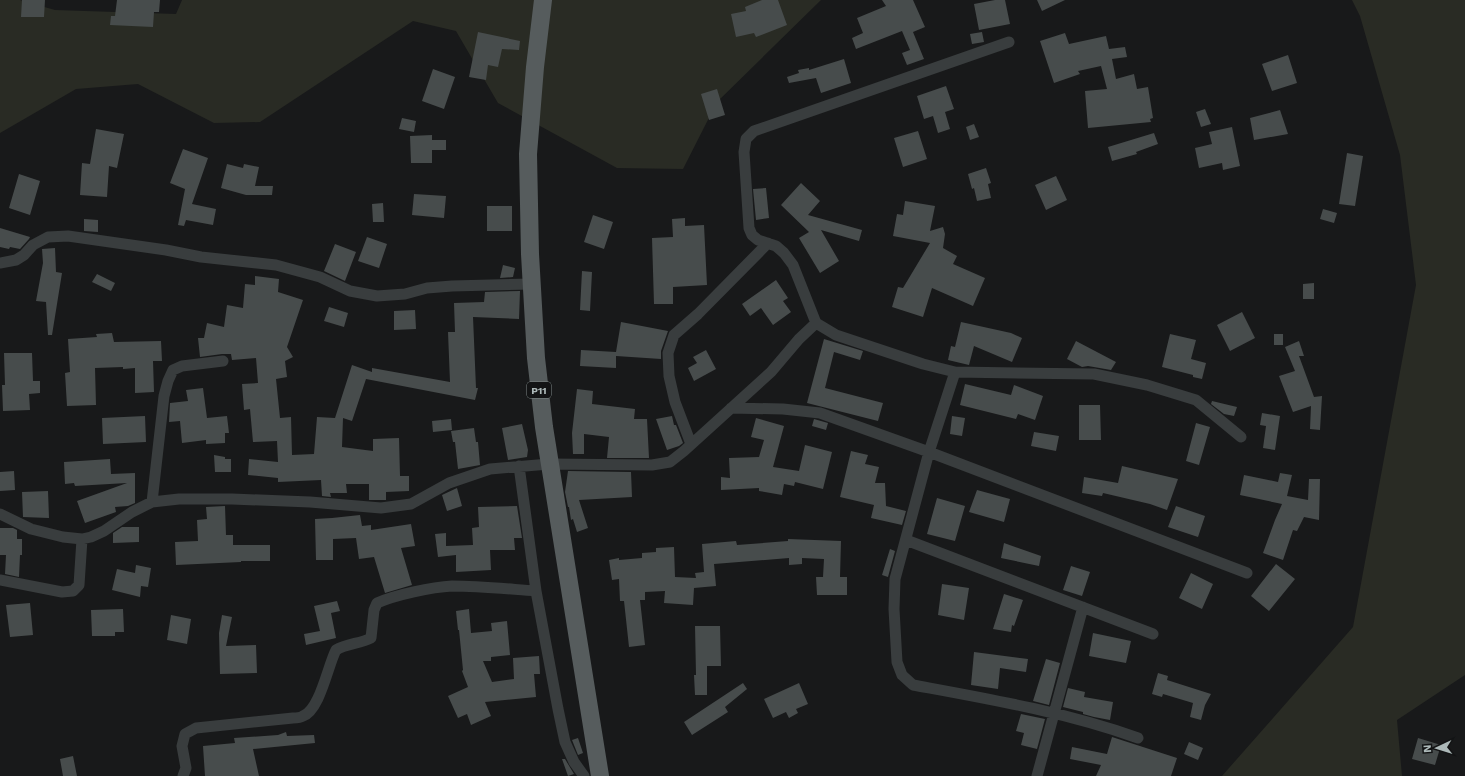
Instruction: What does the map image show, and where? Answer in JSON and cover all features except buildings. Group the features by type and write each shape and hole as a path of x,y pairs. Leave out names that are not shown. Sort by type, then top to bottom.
{"main road":[{"name":"P11","path":"543,0 535,67 528,154 536,358 549,464 600,776"}],"street":[{"path":"1009,42 754,132 746,140 744,152 749,228 752,235 758,240 776,246 784,253 793,265 816,323 836,335 923,364 954,372 1094,374 1147,385 1196,400 1241,437"},
{"path":"0,263 16,260 24,255 33,245 48,237 68,236 166,250 201,257 276,265 320,277 350,291 377,296 405,294 427,288 452,286 532,284"},
{"path":"691,444 675,402 669,376 668,353 674,336 698,314 768,243"},
{"path":"0,514 31,529 63,537 82,539 104,531 132,512 152,502 179,499 232,499 310,502 381,508 411,504 449,483 490,469 549,464 652,465 670,462 771,372 799,339 816,323"},
{"path":"152,502 164,396 168,380 173,370 182,366 223,361"},
{"path":"954,372 929,452 895,579 894,609 897,662 902,675 913,685 1055,712 1106,726 1138,738"},
{"path":"731,408 783,409 820,413 929,452 1247,573"},
{"path":"519,466 536,591 565,742 574,762 584,776"},
{"path":"0,580 62,592 73,591 79,585 82,539"},
{"path":"906,540 1153,634"},
{"path":"183,776 186,768 182,746 185,734 196,728 293,718 304,716 311,710 326,678 336,650 343,645 365,641 371,638 374,610 377,603 423,590 451,586 536,591"},
{"path":"1037,776 1083,607"}],"shaded area":[{"path":"0,0 20,0 55,10 176,14 182,0 821,0 717,102 683,169 617,168 498,103 456,31 413,21 260,122 214,123 138,84 76,89 0,133"},
{"path":"1352,0 1465,0 1465,675 1397,720 1402,776 1222,776 1353,627 1416,285 1400,155 1360,16"}]}
